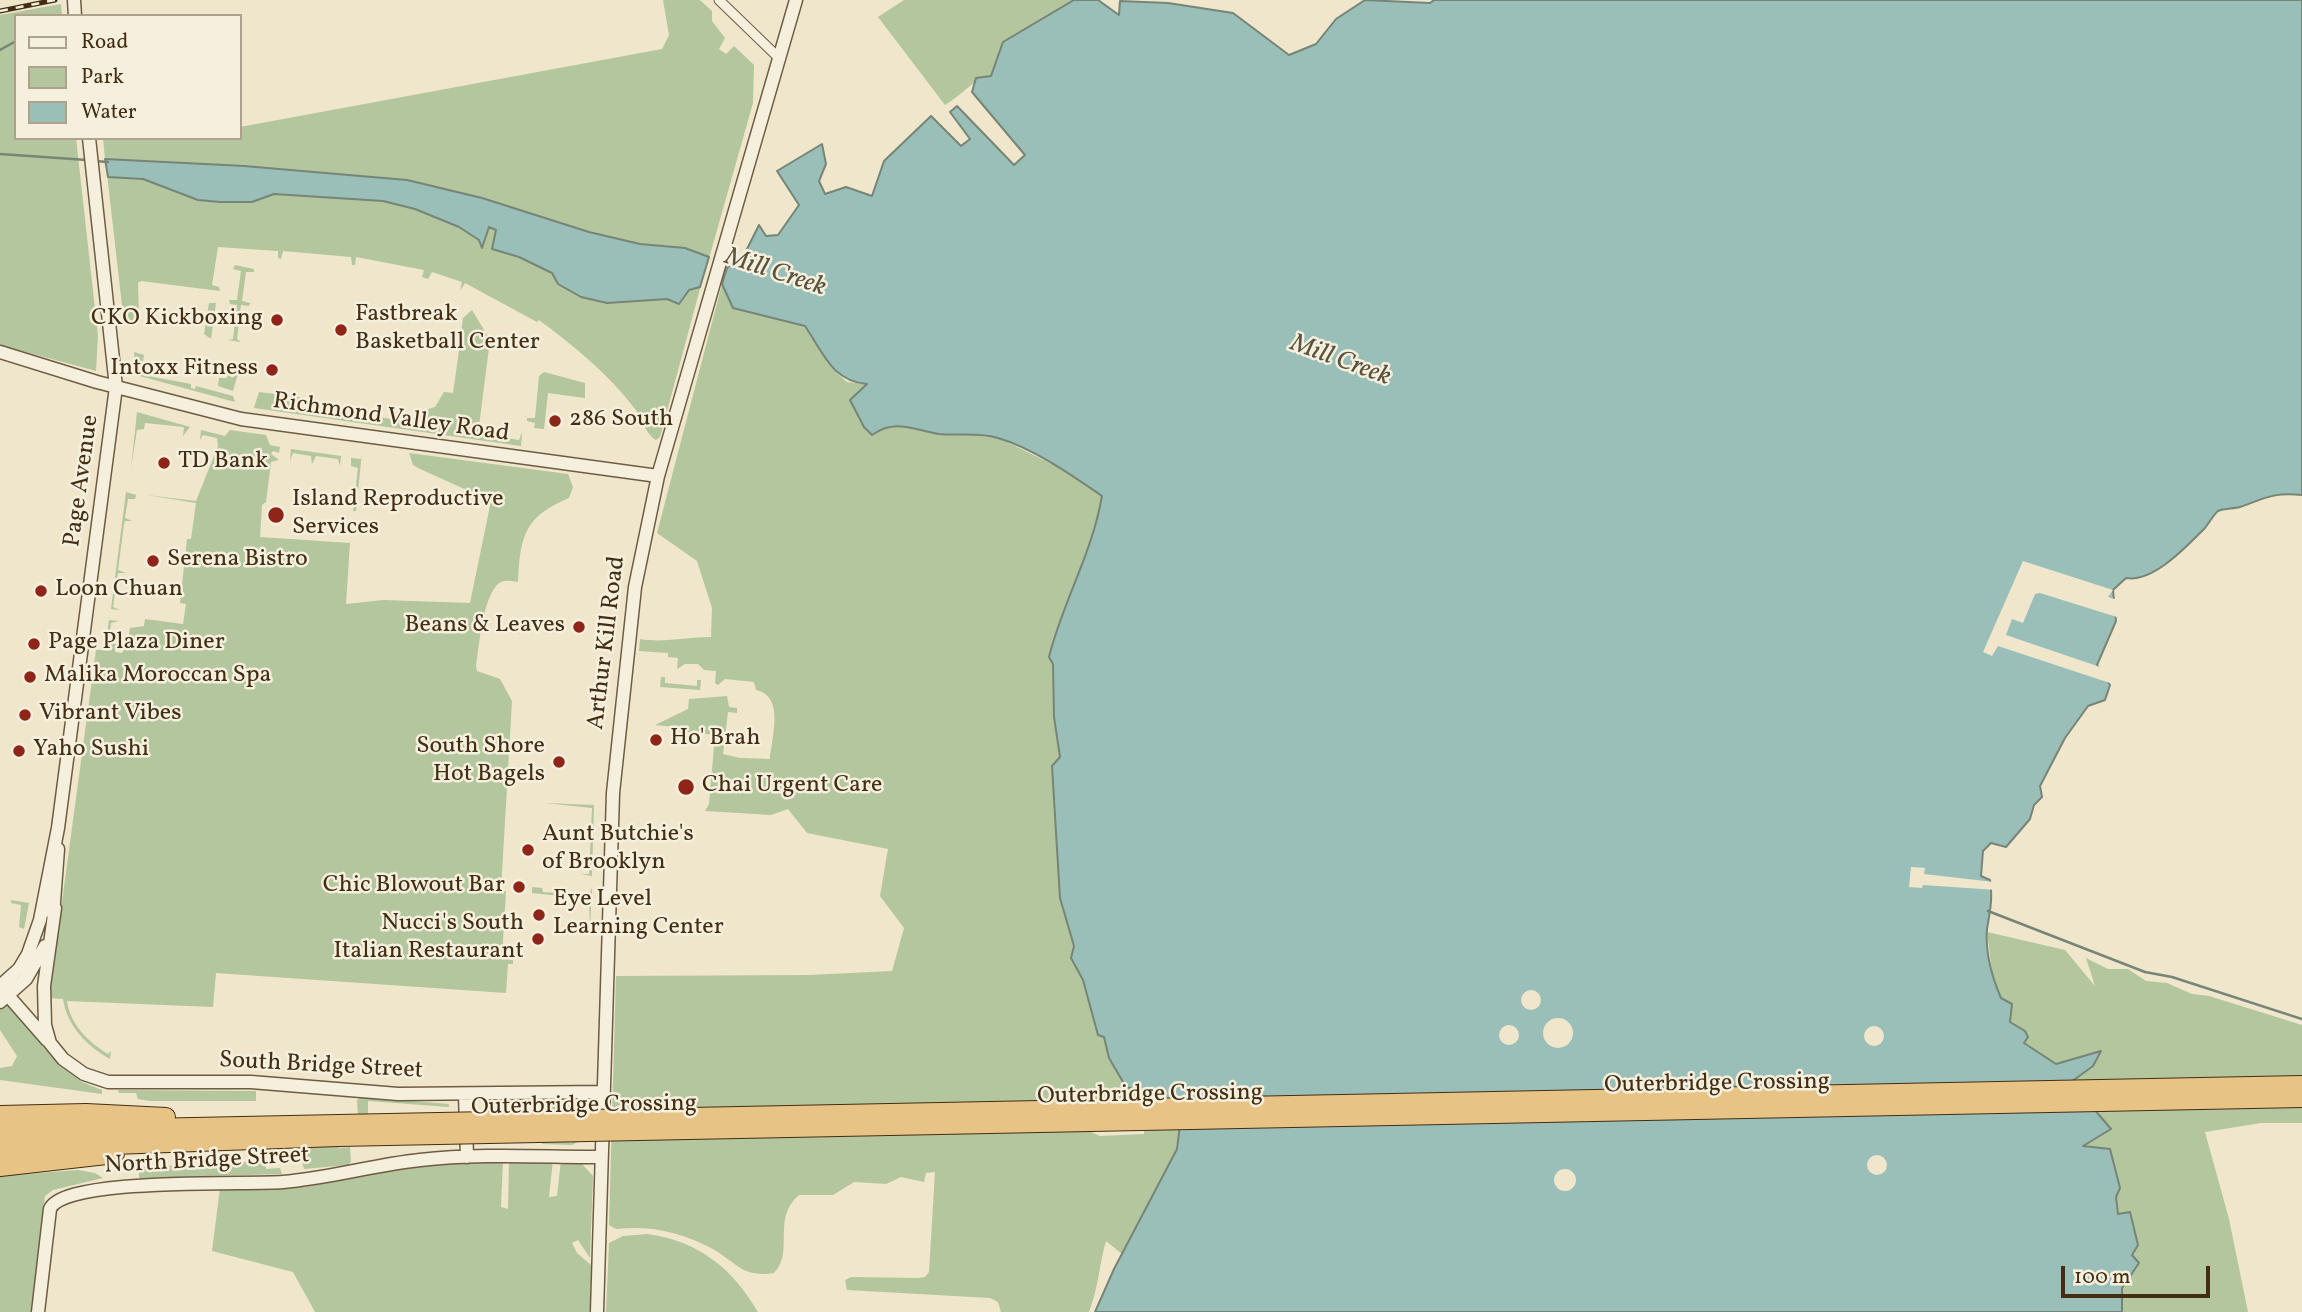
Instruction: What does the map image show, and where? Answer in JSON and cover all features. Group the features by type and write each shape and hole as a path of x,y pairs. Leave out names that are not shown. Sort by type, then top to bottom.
{"highway":[{"name":"Outerbridge Crossing","path":"1515,1107 2302,1085"},
{"name":"Outerbridge Crossing","path":"0,1149 203,1141 338,1130 1515,1107 2302,1098"},
{"path":"0,1115 96,1114 288,1126"},
{"name":"Outerbridge Crossing","path":"0,1131 288,1126 338,1130"},
{"path":"0,1167 203,1141"}],"street":[{"path":"719,0 780,59"},
{"name":"Arthur Kill Road","path":"597,1312 611,826 618,735 635,587 657,476 796,0"},
{"name":"Page Avenue","path":"2,993 36,937 58,828 116,387 89,140"},
{"name":"Richmond Valley Road","path":"0,352 199,410 286,426 657,476"},
{"name":"Page Avenue","path":"2,993 26,979 39,959 55,908 58,828"},
{"path":"50,1043 44,1003 55,908"},
{"name":"South Bridge Street","path":"2,993 63,1059 84,1074 108,1082 251,1082 398,1094 603,1092"},
{"path":"465,1095 467,1157"},
{"name":"North Bridge Street","path":"38,1312 50,1209 61,1197 105,1187 301,1180 383,1165 467,1157 601,1157"}],"green space":[{"path":"663,0 700,0 712,11 712,21 725,38 719,49 726,54 734,46 754,65 753,103 708,262 619,245 589,232 482,198 407,180 244,166 105,159 103,140 242,140 242,127 662,49 669,35"},
{"path":"904,0 1074,0 1003,42 991,76 973,84 945,105 878,17"},
{"path":"61,4 62,14 14,14 14,140 76,140 98,336 96,371 0,345 0,15"},
{"path":"107,174 371,194 489,226 520,242 703,278 660,437 656,440 649,434 635,409 602,372 539,320 537,322 465,283 460,291 462,282 432,272 428,279 422,277 424,270 356,257 355,265 352,265 351,257 283,251 281,259 278,258 278,251 218,247 212,285 219,287 220,291 141,281 138,283 139,316 134,317 135,324 124,323"},
{"path":"235,265 254,269 254,272 246,272 242,301 250,303 249,306 241,305 237,339 241,342 228,340 233,339 237,305 230,304 229,300 237,300 241,271 233,269"},
{"path":"722,284 733,308 805,326 838,374 847,382 868,384 883,427 896,424 999,438 1068,472 1102,496 1059,646 1055,676 1055,708 1060,741 1060,898 1074,946 1071,958 1083,980 1098,1035 1104,1037 1109,1058 1126,1087 1152,1093 1180,1125 1177,1149 1122,1254 1106,1241 1089,1312 1001,1312 998,1302 990,1298 847,1290 845,1280 851,1277 918,1278 925,1277 929,1272 935,1172 926,1173 924,1182 901,1177 886,1184 854,1182 833,1195 799,1195 786,1214 783,1255 774,1273 746,1271 711,1248 677,1234 641,1228 616,1229 609,1225 616,976 809,975 892,971 904,928 880,896 888,849 807,833 788,809 771,815 705,811 709,804 715,735 677,731 674,740 675,727 655,725 688,709 689,699 727,696 729,707 737,708 737,713 728,712 723,754 740,758 770,759 774,709 771,700 756,690 754,682 725,679 718,685 715,683 716,671 704,670 698,664 685,664 677,669 678,658 668,657 668,653 639,651 640,639 711,637 712,608 697,561 657,533","holes":["1144,1116 1144,1134 1100,1136 1082,1128"]},
{"path":"209,303 216,303 211,339 204,334"},
{"path":"472,310 490,340 478,434 519,440 522,432 521,446 254,408 259,392 300,397 300,407 357,414 360,407 360,415 416,422 418,412 435,407 444,392 453,393 461,336 453,333 461,333 463,318"},
{"path":"134,352 144,355 142,367 148,376 233,396 235,402 136,375"},
{"path":"544,372 585,383 585,398 548,393 544,429 534,428 535,423 527,421 527,418 535,418 539,376"},
{"path":"228,373 232,378 238,374 233,391 218,386 219,378 227,378"},
{"path":"137,412 190,427 183,436 184,427 145,423 144,429 137,430 131,468"},
{"path":"201,430 225,436 230,430 266,435 270,445 280,447 279,453 273,451 271,454 279,460 271,462 266,502 262,505 260,537 350,543 346,604 383,600 470,603 491,501 418,468 413,465 409,453 568,474 573,487 569,498 534,520 523,540 518,582 502,582 492,592 482,623 476,666 477,671 500,679 512,701 501,890 506,891 502,957 513,960 513,964 508,964 506,993 216,973 213,1007 67,1001 81,1032 108,1054 111,1051 110,1059 79,1034 69,1018 63,999 49,998 96,650 105,650 109,620 119,621 111,623 109,642 116,644 115,652 122,653 130,628 144,626 145,619 183,624 186,604 180,603 187,539 191,539 196,503 147,495 196,501 218,446 217,438 203,435 200,440"},
{"path":"291,449 341,456 340,466 338,459 316,456 312,464 311,456 293,453 290,461"},
{"path":"362,452 356,511 353,511 358,468 351,466 351,458 361,459"},
{"path":"126,492 136,495 135,499 128,499 125,518 132,521 125,521 124,524 118,570 126,573 118,573 113,607 120,610 111,609"},
{"path":"661,677 665,677 665,683 697,686 697,680 701,680 700,690 660,687"},
{"path":"545,803 594,805 592,876 581,874 589,874 592,808"},
{"path":"532,887 542,888 543,892 589,895 592,887 590,929 589,899 532,893"},
{"path":"11,900 29,903 24,929 19,927 21,905 11,903"},
{"path":"1987,932 2065,950 2095,986 2086,958 2108,969 2128,969 2146,981 2167,983 2192,994 2209,996 2302,1025 2302,1123 2261,1123 2205,1132 2229,1219 2248,1312 2122,1312 2122,1288 2139,1263 2132,1255 2130,1213 2118,1215 2116,1197 2082,1147 2111,1129 2071,1082 2100,1051 2056,1064 2023,1042 2019,1030 2010,1022 1993,980"},
{"path":"8,1005 58,1064 82,1082 102,1090 102,1094 0,1080 0,1068 12,1066 17,1056 0,1030 0,1008"},
{"path":"118,1090 256,1091 256,1101 150,1101 138,1099 136,1093 119,1093"},
{"path":"362,1097 449,1104 449,1107 368,1101 368,1117 358,1117 357,1100"},
{"path":"541,1102 570,1102 580,1112 580,1141 572,1145 542,1144"},
{"path":"338,1143 339,1148 350,1147 351,1162 348,1165 304,1169 299,1150"},
{"path":"553,1160 549,1197 557,1196 561,1160 581,1163 593,1176 590,1258 578,1240 572,1243 577,1253 591,1265 590,1312 315,1312 293,1272 212,1251 220,1188 426,1164 503,1161 501,1207 508,1209 509,1161"},
{"path":"265,1161 266,1169 280,1168 282,1174 139,1178 139,1168 144,1167"},
{"path":"78,1170 95,1173 103,1178 53,1190 45,1196 32,1312 0,1312 0,1176"},
{"path":"647,1234 683,1243 712,1259 737,1282 758,1312 606,1312 609,1243 623,1236"}],"water":[{"path":"1074,0 1098,0 1119,15 1120,1 1168,3 1233,13 1289,55 1316,44 1336,19 1365,0 1430,3 1434,0 2302,0 2302,495 2276,495 2218,511 2205,528 2169,562 2147,575 2126,578 2113,590 2116,621 2097,665 2110,685 2105,700 2088,706 2065,738 2040,786 2042,797 2034,805 2030,819 2006,847 1991,843 1983,851 1981,876 1990,880 1991,893 1987,929 1988,956 2001,998 2012,1004 2010,1022 2025,1031 2028,1037 2024,1043 2056,1064 2101,1051 2093,1066 2071,1082 2111,1129 2083,1146 2110,1149 2120,1188 2116,1197 2118,1214 2130,1212 2138,1245 2132,1255 2139,1263 2122,1288 2122,1312 1095,1312 1114,1269 1177,1149 1180,1125 1152,1093 1126,1087 1109,1058 1104,1037 1098,1035 1083,980 1071,958 1074,946 1060,898 1052,766 1060,757 1054,717 1053,664 1049,657 1085,558 1102,496 1039,455 998,438 939,434 897,426 872,435 864,427 850,400 867,384 845,378 837,372 805,326 733,308 722,284 727,268 744,255 759,225 766,236 778,235 799,205 777,171 822,144 826,164 819,181 825,194 846,187 872,196 884,161 931,116 961,146 970,139 950,112 957,106 1014,165 1025,155 972,92 976,78 991,76 1003,42"},
{"path":"105,159 244,166 407,180 482,198 589,232 640,244 685,248 709,257 700,287 689,290 679,304 667,299 607,303 581,297 558,284 552,273 519,257 492,249 496,230 489,227 482,248 479,240 459,227 415,209 383,201 274,194 252,202 198,200 143,179 108,177"}],"pier":[{"path":"2023,561 2113,590 2108,597 2118,600 2120,618 2040,593 2035,594 2023,623 2012,619 2006,635 2103,668 2113,684 1998,646 1992,656 1983,652"},
{"path":"1911,867 1925,868 1924,874 1994,882 1996,890 1923,885 1922,888 1909,887"},
{"path":"1531,990 1538,993 1541,1000 1538,1007 1531,1010 1524,1007 1521,1000 1524,993"},
{"path":"1558,1018 1568,1023 1573,1033 1568,1043 1558,1048 1548,1043 1543,1033 1548,1023"},
{"path":"1505,1025 1513,1025 1519,1035 1513,1045 1505,1045 1499,1039 1499,1031"},
{"path":"1874,1026 1881,1029 1884,1036 1881,1043 1874,1046 1867,1043 1864,1036 1867,1029"},
{"path":"1877,1155 1884,1158 1887,1165 1884,1172 1877,1175 1870,1172 1867,1165 1870,1158"},
{"path":"1565,1169 1575,1176 1576,1180 1569,1190 1565,1191 1555,1184 1554,1180 1561,1170"}],"waterway":[{"path":"0,50 14,42"},
{"name":"Mill Creek","path":"0,154 87,160"},
{"name":"Mill Creek","path":"94,161 108,162"},
{"path":"1988,911 2145,972 2172,977 2302,1019"}],"railway":[{"path":"0,11 55,0"}],"place":[{"name":"CKO Kickboxing","path":"277,320"},
{"name":"Fastbreak Basketball Center","path":"341,330"},
{"name":"Intoxx Fitness","path":"272,370"},
{"name":"286 South","path":"555,421"},
{"name":"TD Bank","path":"164,463"},
{"name":"Island Reproductive Services","path":"276,515"},
{"name":"Serena Bistro","path":"153,561"},
{"name":"Loon Chuan","path":"41,591"},
{"name":"Beans & Leaves","path":"579,627"},
{"name":"Page Plaza Diner","path":"34,644"},
{"name":"Malika Moroccan Spa","path":"30,677"},
{"name":"Vibrant Vibes","path":"25,715"},
{"name":"Ho' Brah","path":"656,740"},
{"name":"Yaho Sushi","path":"19,751"},
{"name":"South Shore Hot Bagels","path":"559,762"},
{"name":"Chai Urgent Care","path":"686,787"},
{"name":"Aunt Butchie's of Brooklyn","path":"528,850"},
{"name":"Chic Blowout Bar","path":"519,887"},
{"name":"Eye Level Learning Center","path":"539,915"},
{"name":"Nucci's South Italian Restaurant","path":"538,939"}]}
